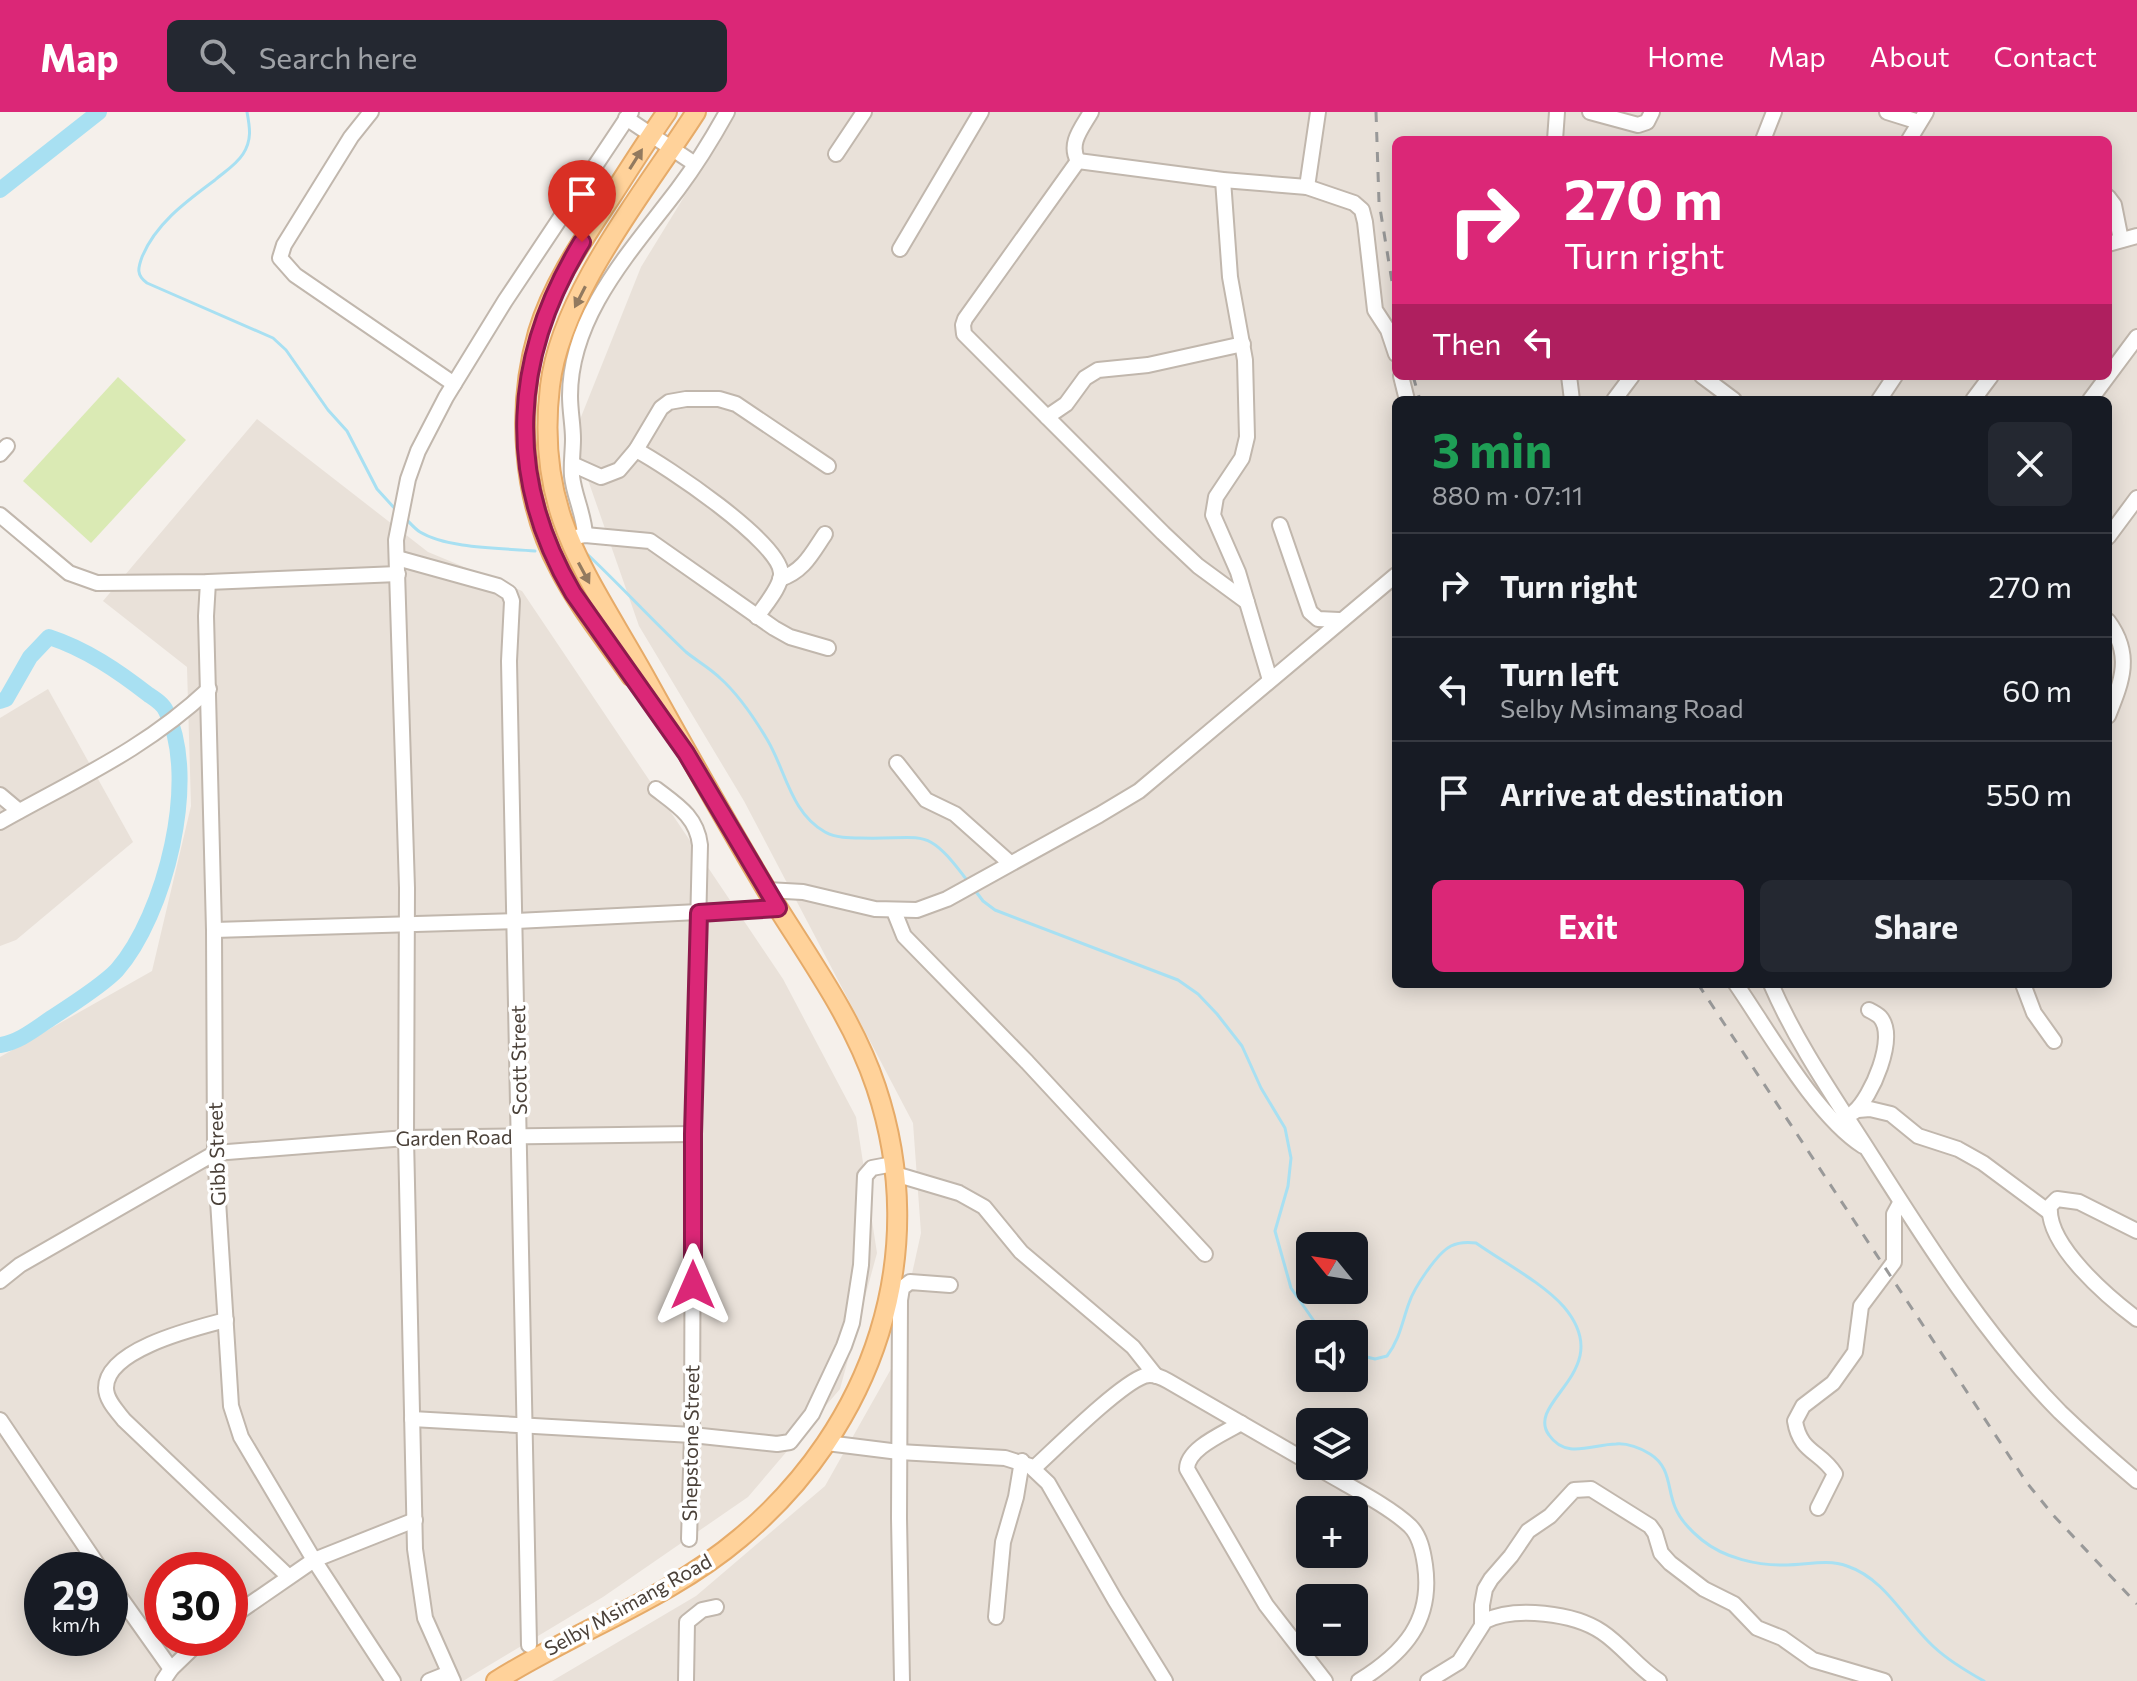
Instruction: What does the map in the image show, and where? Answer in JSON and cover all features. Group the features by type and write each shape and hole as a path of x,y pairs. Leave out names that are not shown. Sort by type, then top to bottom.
{"main road":[{"name":"Selby Msimang Road","path":"667,112 572,259 553,294 538,333 528,386 525,435 530,483 558,568 686,753"},
{"name":"Selby Msimang Road","path":"496,1681 711,1560 740,1538 780,1501 827,1443 891,1333 894,1169 878,1092 867,1063 838,1003 767,890 595,593 577,538 554,493 549,455 549,404 563,334 584,288 696,112"}],"street":[{"path":"371,112 284,245 280,258 295,275 454,384"},
{"path":"727,112 695,164 618,266 585,330 571,383 572,475 583,517 577,538 650,541 790,637 828,648"},
{"path":"836,154 864,112"},
{"path":"900,249 981,112"},
{"path":"1078,161 1073,152 1074,143 1091,112"},
{"path":"1307,187 1318,112"},
{"path":"1555,136 1557,112"},
{"path":"1590,112 1638,125 1650,117"},
{"path":"1765,136 1774,112"},
{"path":"1887,112 1922,117 1911,136"},
{"path":"429,1681 451,1677 429,1632 421,1603 415,1520 406,1138 407,923 397,558 404,493 418,451 454,384 505,301 629,115 695,164"},
{"path":"1078,161 1223,180 1307,187 1354,203 1362,210 1373,304 1392,342"},
{"path":"1078,161 963,325 967,338 1198,566 1247,602"},
{"path":"1223,180 1228,266 1243,344 1247,444 1213,507 1218,527 1238,572 1270,680"},
{"path":"2112,202 2114,242 2137,236"},
{"path":"2112,371 2137,337"},
{"path":"1047,417 1066,404 1085,378 1098,370 1148,365 1243,344"},
{"path":"1707,380 1729,396"},
{"path":"572,464 594,475 608,476 619,470 636,450 661,408 669,402 719,399 736,404 828,466"},
{"path":"636,450 718,505 758,537 777,562 780,579 757,617"},
{"path":"2112,532 2137,498"},
{"path":"0,515 57,564 97,583 398,574"},
{"path":"1280,525 1310,612 1318,619 1339,620"},
{"path":"780,579 805,565 825,534"},
{"name":"Scott Street","path":"397,558 476,578 498,586 510,595 529,1645"},
{"path":"767,890 803,892 867,908 894,911 917,910 947,899 1139,791 1392,578"},
{"name":"Gibb Street","path":"208,582 206,616 214,930 215,1153 229,1393 236,1426 314,1560 393,1681"},
{"path":"2112,628 2123,648 2124,657 2120,685 2112,706"},
{"path":"0,822 126,754 187,710 209,689"},
{"path":"897,763 926,800 955,814 1005,866"},
{"name":"Shepstone Street","path":"656,789 692,819 699,834 689,1539"},
{"path":"0,795 19,811"},
{"path":"214,930 516,921 778,908"},
{"path":"894,911 904,936 1027,1062 1205,1254"},
{"path":"1739,988 1823,1109 1846,1135 1867,1149"},
{"path":"1773,988 1810,1059 1852,1113 1867,1149 1956,1284 2027,1375 2086,1436 2137,1481"},
{"path":"2025,988 2034,1013 2054,1041"},
{"path":"1852,1113 1877,1074 1884,1046 1883,1022 1869,1010"},
{"path":"1852,1113 1870,1109 1891,1114 1918,1136 1958,1149 1983,1163 2049,1212 2063,1243 2082,1268 2105,1294 2137,1319"},
{"name":"Garden Road","path":"215,1153 406,1138 693,1134"},
{"path":"0,1281 20,1265 215,1153"},
{"path":"412,1419 692,1435 777,1444 790,1442 805,1425 827,1384 852,1323 860,1278 865,1176 872,1168 894,1169 959,1193 984,1207 1021,1252 1133,1347 1156,1376 1296,1456"},
{"path":"2049,1212 2057,1199 2067,1199 2086,1205 2137,1231"},
{"path":"1818,1508 1835,1474 1804,1447 1795,1421 1803,1406 1833,1383 1855,1352 1863,1301 1894,1262 1895,1211 1900,1203"},
{"path":"902,1681 899,1452 891,1333 905,1284 950,1285"},
{"path":"226,1320 174,1335 121,1361 106,1384 106,1392 124,1420 288,1576"},
{"path":"996,1617 1003,1542 1028,1465 1122,1390 1141,1377 1156,1376"},
{"path":"0,1420 89,1552"},
{"path":"1241,1423 1194,1453 1187,1469 1266,1605 1325,1681"},
{"path":"827,1443 899,1452 1001,1458 1028,1465 1054,1492 1165,1681"},
{"path":"1337,1480 1400,1517 1416,1532 1423,1555 1427,1594 1421,1617 1397,1653 1359,1681"},
{"path":"1482,1624 1480,1614 1485,1589 1528,1531 1550,1516 1574,1490 1591,1489 1650,1526 1661,1553 1670,1563 1704,1589 1734,1604 1757,1628 1782,1638 1813,1660 1884,1681"},
{"path":"248,1605 314,1560 415,1520"},
{"path":"686,1681 687,1622 702,1610 716,1607"},
{"path":"128,1612 167,1675 185,1656"},
{"path":"1428,1681 1459,1662 1482,1624 1491,1618 1514,1612 1581,1622 1599,1629 1632,1656 1640,1668 1659,1681"}],"shaded area":[{"path":"736,112 2137,112 2137,1681 552,1681 696,1596 825,1486 891,1369 921,1233 913,1123 744,801 639,626 573,437 641,267"},
{"path":"257,419 428,552 522,591 783,979 856,1117 877,1253 840,1389 748,1497 603,1597 463,1681 0,1681 0,1057 152,971 191,806 187,667 103,601"},
{"path":"48,689 133,842 16,940 0,946 0,718"}],"green space":[{"path":"118,377 186,440 91,543 23,481"}],"waterway":[{"path":"0,190 99,112"},
{"path":"247,112 250,134 243,154 164,223 142,257 140,274 147,283 273,338 286,350 328,410 347,431 377,489 397,511"},
{"path":"406,519 420,532 445,542 535,551"},
{"path":"586,553 686,652 734,692 763,733 797,803 814,824 829,834 843,837 923,839 943,851 969,883"},
{"path":"0,701 6,699 30,657 49,637 63,642 113,669 163,706 176,739 179,772 178,808 163,882 134,946 117,970 96,988 28,1034 0,1045"},
{"path":"974,889 995,910 1178,980 1198,994 1217,1014 1242,1046 1261,1088 1285,1128 1291,1158 1288,1186 1275,1231 1291,1288 1313,1320"},
{"path":"1368,1357 1387,1356 1421,1280 1445,1250 1457,1244 1476,1243 1545,1290 1564,1307 1578,1329 1581,1349 1576,1367 1548,1410 1545,1422 1549,1435 1556,1443 1572,1449 1625,1444 1646,1452 1662,1465 1672,1500 1686,1525 1711,1546 1753,1562 1776,1565 1832,1563 1861,1572 1884,1590 1940,1652 1984,1681"}],"railway":[{"path":"1376,112 1379,202 1392,282"},
{"path":"1414,380 1419,396"},
{"path":"1701,988 2027,1483 2137,1604"}],"route":[{"path":"582,242 553,294 538,333 528,386 527,458 530,483 542,525 558,568 573,593 686,753 778,908 699,913 693,1134 693,1285"}]}
